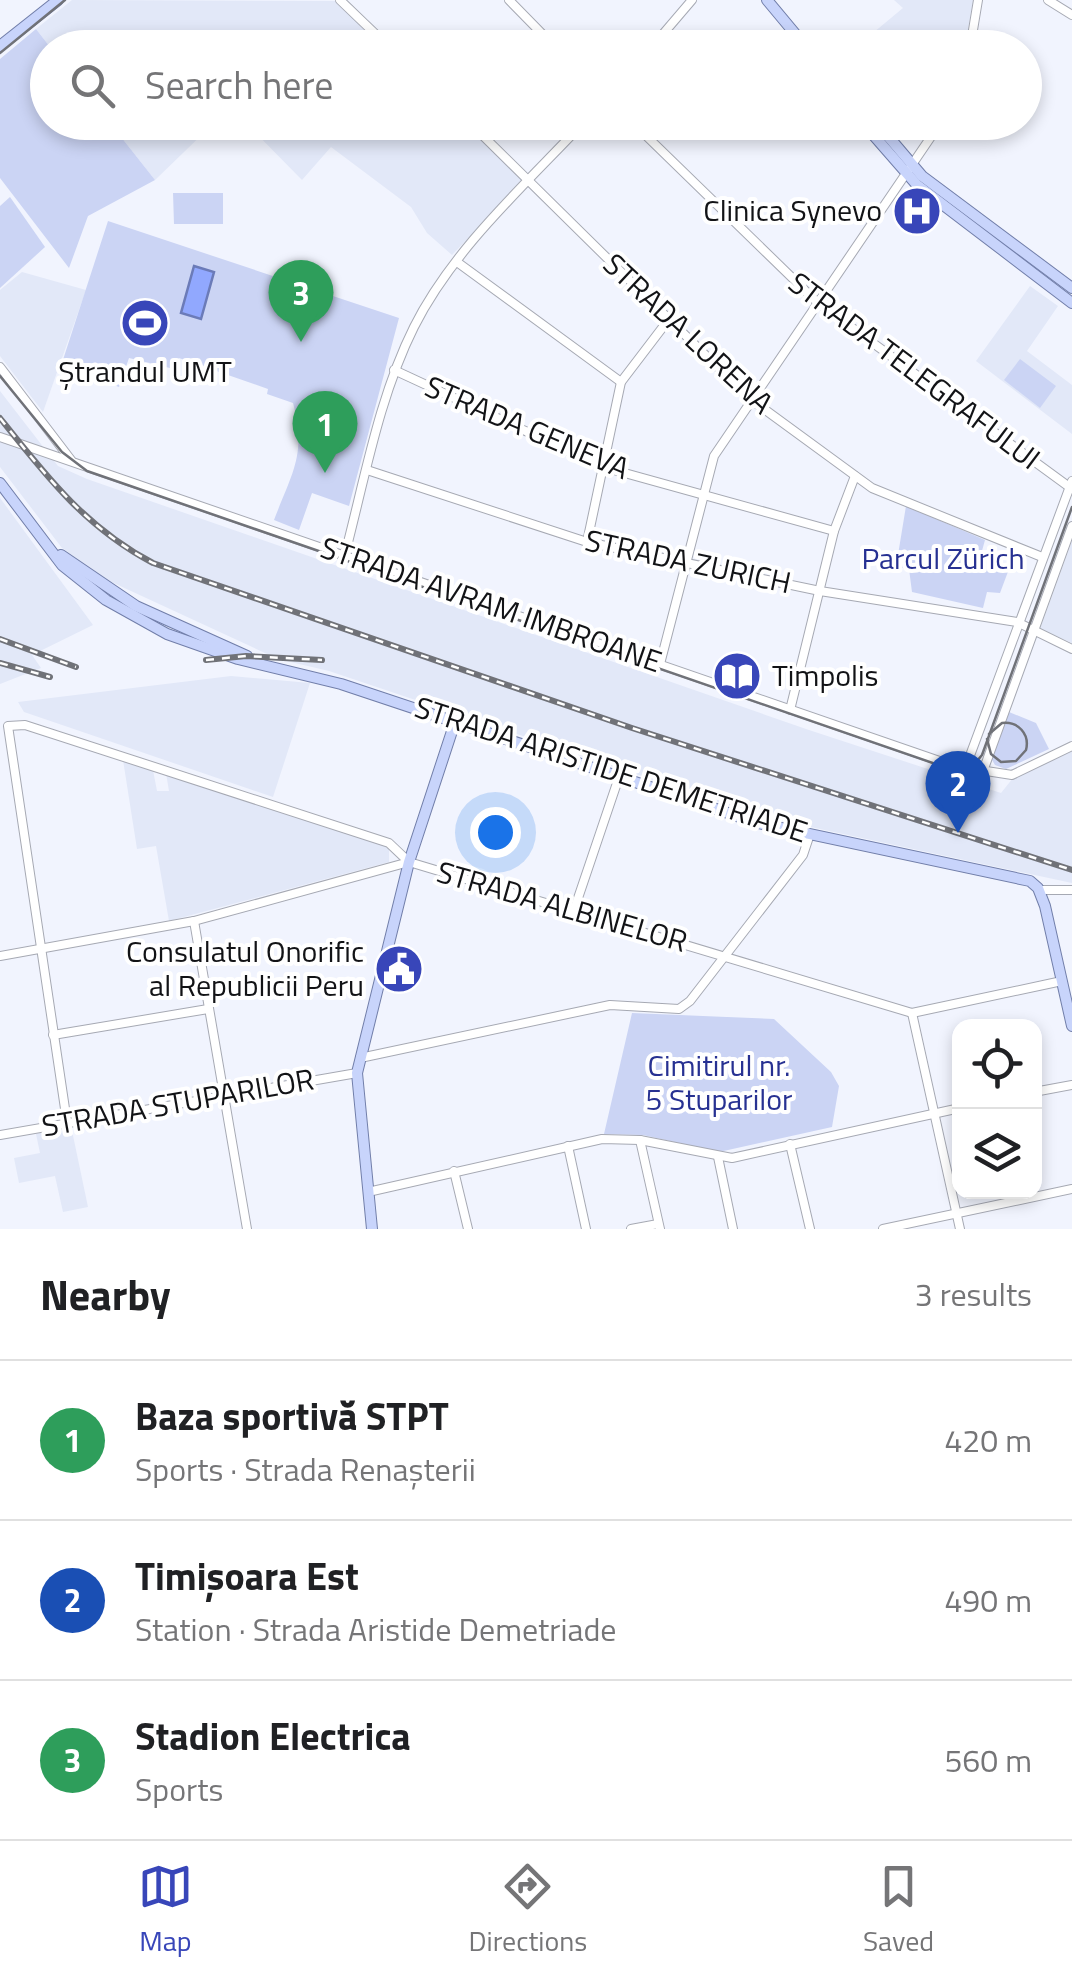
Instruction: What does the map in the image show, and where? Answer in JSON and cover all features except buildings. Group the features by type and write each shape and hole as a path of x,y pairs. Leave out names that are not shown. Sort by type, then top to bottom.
{"main road":[{"path":"0,46 58,0"},
{"path":"767,0 792,30"},
{"path":"880,140 910,170 1072,303"},
{"path":"889,140 910,170 1072,288"},
{"name":"STRADA ARISTIDE DEMETRIADE","path":"0,483 48,546 122,598 267,664 758,823 1016,878 1039,890"},
{"path":"372,1229 357,1073 409,862 455,722"},
{"path":"1039,890 1072,1026"}],"street":[{"path":"340,0 371,30"},
{"path":"509,0 538,30"},
{"path":"667,30 692,0"},
{"path":"973,30 978,0"},
{"path":"1048,0 1072,15"},
{"name":"STRADA LORENA","path":"488,140 750,398 872,488 1042,557"},
{"path":"345,554 394,370 423,311 457,262 567,140"},
{"name":"STRADA TELEGRAFULUI","path":"650,140 817,302 1071,486"},
{"path":"660,664 701,493 714,456 929,140"},
{"path":"457,262 621,382"},
{"path":"587,542 621,382 669,319"},
{"path":"0,367 71,460"},
{"name":"STRADA GENEVA","path":"394,370 603,467 834,531"},
{"name":"STRADA AVRAM IMBROANE","path":"0,437 982,774"},
{"name":"STRADA ZURICH","path":"367,470 587,542 820,590 1017,622"},
{"path":"790,710 834,531 854,476"},
{"path":"965,770 1017,622 1071,486"},
{"path":"1072,526 982,774 1015,775 1072,746"},
{"path":"1017,622 1072,649"},
{"path":"67,1122 6,731 12,723 220,785 390,844 409,862"},
{"path":"574,910 620,777"},
{"path":"360,1058 610,1005 679,1009 726,956 803,855 810,834"},
{"name":"STRADA ALBINELOR","path":"0,956 194,921 409,862 912,1013 1062,981"},
{"name":"STRADA ARISTIDE DEMETRIADE","path":"1039,890 1072,890"},
{"path":"194,921 247,1229"},
{"path":"53,1035 208,1009"},
{"path":"912,1013 960,1229"},
{"name":"STRADA STUPARILOR","path":"0,1135 357,1073"},
{"path":"1042,1091 1072,1085"},
{"path":"368,1192 602,1139 640,1140 718,1157 955,1109"},
{"path":"631,1229 659,1226 640,1140"},
{"path":"790,1144 810,1229"},
{"path":"568,1146 586,1229"},
{"path":"718,1157 734,1229"},
{"path":"454,1171 468,1229"},
{"path":"882,1229 1072,1190"}],"shaded area":[{"path":"72,0 338,1 368,30 37,30"},
{"path":"894,0 973,0 968,30 877,30 903,8"},
{"path":"123,140 196,140 155,180"},
{"path":"263,140 482,140 524,180 452,255 427,233 411,207 331,147 302,180"},
{"path":"22,272 86,290 43,412 0,356 0,290"},
{"path":"1030,286 1058,306 1027,351 1072,385 1072,434 976,361"},
{"path":"0,391 58,466 87,479 809,730 1001,793 1013,778 1072,749 1072,883 764,817 329,671 278,659 105,579 62,548 0,467"},
{"path":"0,498 93,625 32,655 41,668 0,684"},
{"path":"1072,541 1072,643 1040,629"},
{"path":"231,676 310,683 273,797 24,712 18,702"},
{"path":"123,760 153,770 157,791 169,791 166,773 389,846 389,862 169,921 156,846 137,849"},
{"path":"71,1126 88,1207 63,1212 55,1176 19,1183 14,1158 40,1153 36,1134"}],"green space":[{"path":"30,34 30,140 123,140 155,180 88,216 69,268 0,178 0,59"},
{"path":"173,193 223,193 223,224 174,224"},
{"path":"10,197 45,247 0,288 0,206"},
{"path":"108,221 399,318 349,506 312,493 299,530 274,520 296,463 298,436 293,403 267,394 268,389 179,358 174,369 129,358 119,387 61,366"},
{"path":"1020,359 1056,386 1040,408 1004,380"},
{"name":"Parcul Zürich","path":"906,506 985,540 980,558 1009,569 1000,593 987,592 983,608 912,592 909,569 896,567"},
{"path":"1009,712 1036,723 1049,749 1006,769 995,765 991,758"},
{"name":"Cimitirul nr. 5 Stuparilor","path":"632,1013 774,1019 831,1072 839,1086 832,1127 719,1152 643,1135 604,1134"}],"water":[{"path":"194,266 214,272 201,319 181,313"}],"tram line":[{"path":"0,53 65,0"},
{"path":"0,376 62,452 87,471 956,771 972,767 982,755 1072,507"},
{"path":"987,739 991,754 1001,762 1016,761 1026,750 1024,734 1018,726 1002,723 989,734"}],"railway":[{"path":"0,418 87,517 153,563 632,728 1072,870"},
{"path":"0,639 76,667"},
{"path":"206,660 246,656 322,660"},
{"path":"0,663 50,677"}],"place":[{"name":"Clinica Synevo","path":"917,211"},
{"name":"Ștrandul UMT","path":"145,323"},
{"name":"Stadion Electrica","path":"301,342"},
{"name":"Baza sportivă STPT","path":"325,473"},
{"name":"Timpolis","path":"737,676"},
{"name":"Timișoara Est","path":"958,833"},
{"name":"Consulatul Onorific al Republicii Peru","path":"399,969"}]}
